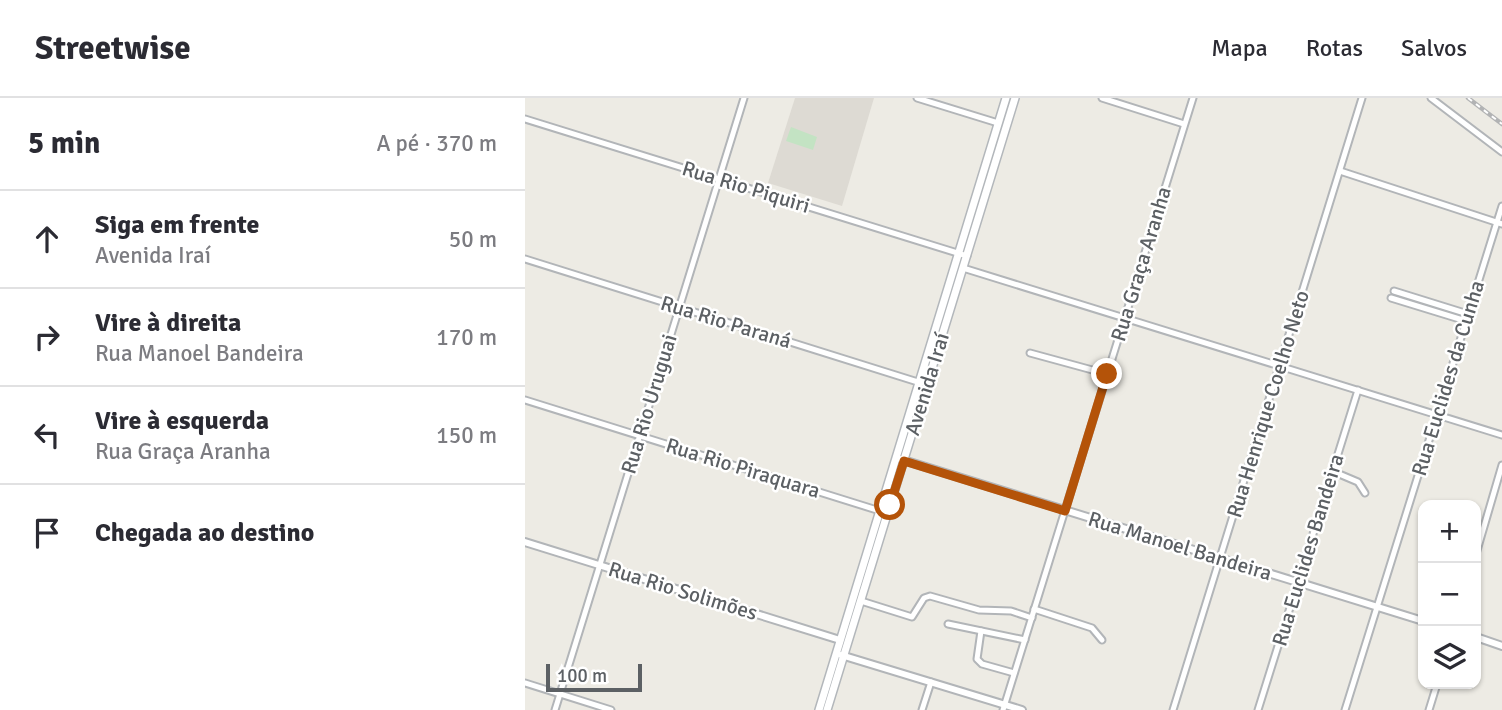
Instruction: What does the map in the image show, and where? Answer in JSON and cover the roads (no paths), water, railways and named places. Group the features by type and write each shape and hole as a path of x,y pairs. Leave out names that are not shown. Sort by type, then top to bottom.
{"main road":[{"name":"Avenida Iraí","path":"998,140 998,123 1006,98"},
{"name":"Avenida Iraí","path":"929,366 998,140 1015,98"},
{"name":"Avenida Iraí","path":"819,710 861,601 900,459 963,268 963,255"},
{"name":"Avenida Iraí","path":"827,710 840,655 840,640 880,510 894,480"}],"street":[{"name":"Rua Rio Uruguai","path":"555,710 744,98"},
{"path":"917,98 998,123"},
{"path":"1102,98 1184,124"},
{"name":"Rua Graça Aranha","path":"1003,707 1024,652 1024,640 1193,98"},
{"name":"Rua Henrique Coelho Neto","path":"1173,710 1362,98"},
{"path":"1431,98 1502,152"},
{"name":"Rua Rio Piquiri","path":"525,119 963,255"},
{"path":"1340,172 1500,223"},
{"name":"Rua Euclides da Cunha","path":"1345,710 1467,317 1500,223 1502,206"},
{"name":"Rua Rio Paraná","path":"525,259 923,384"},
{"path":"963,268 1502,435"},
{"path":"1393,295 1467,317"},
{"path":"1030,353 1107,374"},
{"name":"Rua Euclides Bandeira","path":"1258,710 1357,390"},
{"name":"Rua Rio Piraquara","path":"525,400 880,510"},
{"name":"Rua Manoel Bandeira","path":"900,459 1418,620"},
{"path":"1481,537 1502,465"},
{"path":"1332,471 1357,482 1365,492"},
{"name":"Rua Rio Solimões","path":"525,542 840,640"},
{"path":"861,601 912,617 924,598 930,596 979,610 1011,611 1031,618"},
{"path":"1034,610 1092,628 1102,640"},
{"path":"949,624 1024,640"},
{"path":"981,631 977,659 982,664 1014,673"},
{"path":"1481,639 1502,646"},
{"path":"840,655 1003,707 1022,710"},
{"path":"922,710 931,682"},
{"path":"525,684 611,710"},
{"path":"1429,710 1435,689"}],"railway":[{"path":"1468,98 1502,124"}]}
